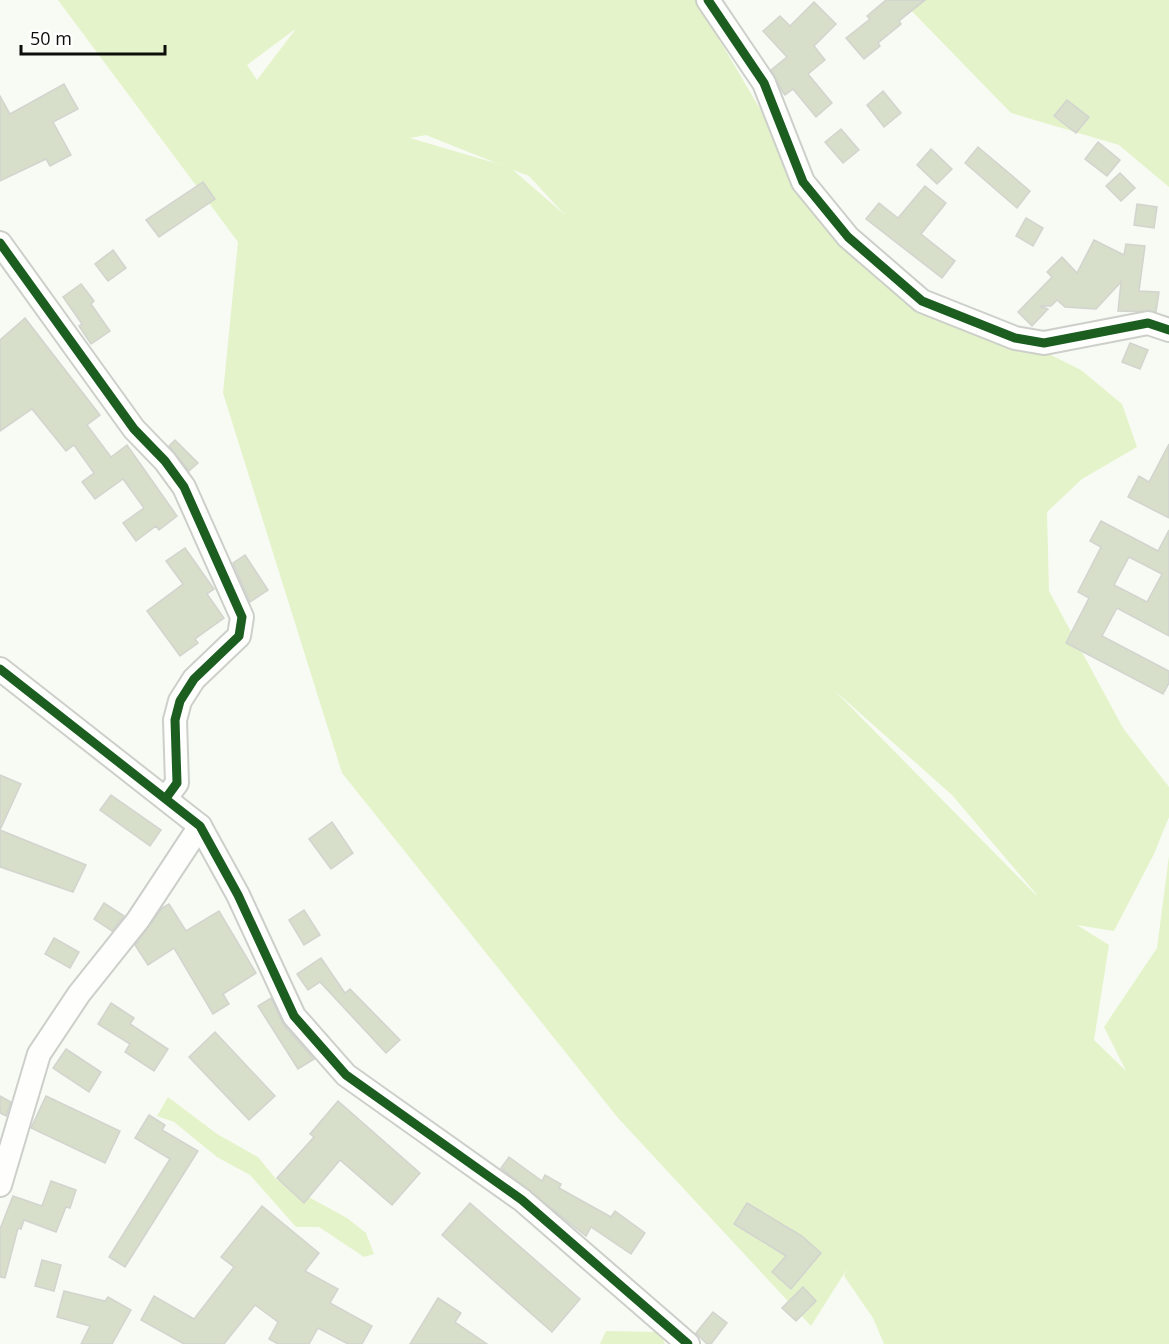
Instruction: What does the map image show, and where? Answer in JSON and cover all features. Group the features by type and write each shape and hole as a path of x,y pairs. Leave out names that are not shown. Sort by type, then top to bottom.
{"street":[{"path":"708,0 764,83 803,182 848,237 922,301 1015,338 1044,343 1148,323 1169,330"},
{"path":"0,243 134,429 165,461 184,487 242,617 238,636 194,679 180,701 175,720 177,783 166,798"},
{"path":"0,669 200,826 238,895 294,1017 346,1075 522,1200 688,1344"},
{"path":"0,1185 39,1054 79,994 138,920 200,826"}],"green space":[{"path":"58,0 696,0 803,182 893,276 1081,370 1122,404 1137,447 1082,479 1047,512 1049,591 1123,728 1169,787 1169,817 1154,854 1114,931 1077,925 1109,945 1094,1040 1126,1071 1104,1027 1157,948 1169,856 1169,1344 884,1344 873,1318 844,1276 847,1269 811,1326 618,1118 342,773 223,393 238,242","holes":["294,30 295,30 257,80 247,65","426,135 498,164 410,138","513,170 529,176 565,215","834,690 952,795 1036,895"]},
{"path":"901,0 1169,0 1169,187 1119,145 1011,113"},
{"path":"168,1097 217,1134 258,1157 276,1179 347,1218 366,1233 374,1254 364,1257 319,1227 296,1227 250,1175 217,1157 174,1122 157,1116"},
{"path":"606,1331 660,1332 665,1344 600,1344"}],"building":[{"path":"886,0 925,0 899,21 901,24 878,43 880,46 864,59 846,38 870,19 867,16"},
{"path":"814,2 836,24 814,46 825,60 808,74 832,103 816,117 793,89 785,95 782,91 771,70 787,57 763,31 780,16 790,26"},
{"path":"64,84 78,109 53,122 71,155 50,166 46,159 0,181 0,96 10,114"},
{"path":"883,91 901,113 884,127 867,105"},
{"path":"1067,100 1089,117 1076,133 1054,116"},
{"path":"841,129 859,150 843,163 825,142"},
{"path":"1098,142 1120,160 1107,176 1085,159"},
{"path":"978,147 1030,191 1017,208 965,163"},
{"path":"931,149 952,169 937,184 917,165"},
{"path":"1120,173 1135,188 1121,201 1106,186"},
{"path":"203,182 215,199 159,237 146,220"},
{"path":"925,186 946,203 921,234 955,261 942,278 866,219 879,203 898,218"},
{"path":"1137,204 1157,207 1154,228 1134,225"},
{"path":"1026,218 1043,228 1033,246 1016,236"},
{"path":"1094,240 1124,255 1126,244 1145,246 1139,291 1159,292 1156,312 1118,311 1121,282 1096,309 1065,307 1057,300 1051,306 1040,306 1048,309 1032,326 1018,312 1052,277 1047,272 1062,257 1077,273"},
{"path":"113,250 126,268 108,281 95,264"},
{"path":"81,284 94,301 91,304 110,331 91,344 79,326 82,324 63,297"},
{"path":"25,318 100,415 87,425 111,457 127,445 177,516 159,530 156,526 136,541 123,523 144,508 123,479 95,499 82,482 94,473 74,445 66,451 32,409 0,431 0,340"},
{"path":"1130,343 1148,350 1140,369 1122,362"},
{"path":"175,440 198,463 189,471 169,446"},
{"path":"1169,444 1169,518 1128,497 1139,476 1149,482"},
{"path":"1101,521 1158,551 1169,530 1169,636 1117,608 1102,636 1169,671 1169,683 1163,694 1066,643 1089,598 1078,592 1101,547 1090,541","holes":["1129,557 1162,574 1147,602 1114,585"]},
{"path":"185,548 214,589 207,594 224,618 195,639 198,643 180,656 147,611 183,584 166,561"},
{"path":"245,555 268,590 250,602 233,563"},
{"path":"0,775 21,784 0,830"},
{"path":"111,795 161,830 150,846 100,810"},
{"path":"332,822 353,853 331,869 309,839"},
{"path":"0,830 86,865 73,892 0,867"},
{"path":"104,903 124,916 112,931 94,919"},
{"path":"169,904 186,931 219,911 256,973 223,994 229,1004 213,1014 174,948 148,965 135,945 162,908"},
{"path":"304,910 320,935 304,945 289,920"},
{"path":"54,938 79,952 70,968 45,954"},
{"path":"321,958 345,993 350,989 400,1040 386,1053 320,982 308,990 297,974"},
{"path":"271,998 284,1025 314,1059 298,1069 258,1006"},
{"path":"111,1003 134,1018 130,1024 168,1049 154,1071 125,1052 130,1044 98,1024"},
{"path":"215,1032 275,1096 249,1120 189,1057"},
{"path":"66,1049 101,1072 89,1092 53,1068"},
{"path":"0,1096 11,1102 6,1116 0,1113"},
{"path":"46,1096 120,1131 105,1163 31,1128"},
{"path":"338,1101 420,1173 392,1205 340,1160 304,1203 277,1178 314,1137 310,1134"},
{"path":"149,1115 165,1125 162,1130 198,1151 125,1267 109,1257 170,1159 135,1138"},
{"path":"509,1157 542,1181 545,1175 561,1184 559,1188 611,1217 615,1211 645,1233 631,1254 591,1227 586,1236 501,1168"},
{"path":"51,1181 76,1190 70,1208 66,1207 56,1232 24,1220 21,1229 18,1228 5,1278 0,1277 0,1229 13,1196 42,1206"},
{"path":"470,1203 580,1299 552,1332 442,1235"},
{"path":"747,1203 802,1236 821,1253 791,1289 772,1272 786,1256 734,1224"},
{"path":"262,1206 319,1253 305,1271 338,1289 330,1303 372,1326 362,1344 348,1344 318,1328 309,1344 278,1344 269,1339 278,1322 255,1305 224,1344 184,1344 141,1320 154,1296 194,1319 234,1267 221,1257"},
{"path":"42,1260 61,1265 54,1291 35,1286"},
{"path":"803,1287 816,1301 796,1321 782,1308"},
{"path":"64,1291 105,1301 108,1297 131,1310 112,1344 81,1344 90,1326 57,1317"},
{"path":"438,1298 461,1313 455,1322 487,1344 410,1344"},
{"path":"713,1312 727,1323 711,1344 707,1344 696,1333"}],"cycle path":[{"path":"708,0 764,83 803,182 848,237 922,301 1015,338 1044,343 1148,323 1169,330"},
{"path":"0,243 134,429 165,461 184,487 242,617 239,636 194,679 180,701 175,720 177,783 166,798"},
{"path":"0,669 200,826 238,895 294,1016 346,1075 522,1200 688,1344"}]}
